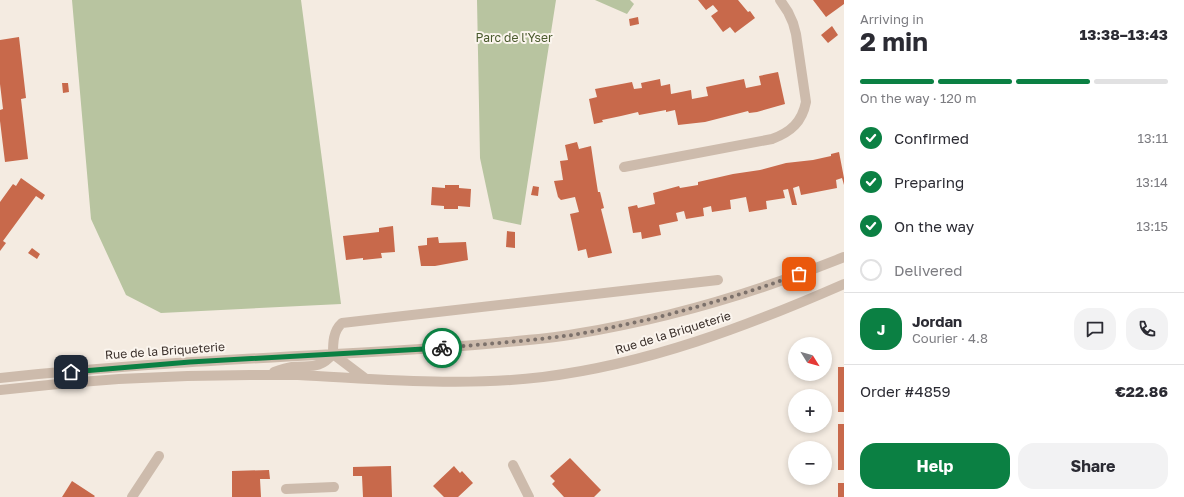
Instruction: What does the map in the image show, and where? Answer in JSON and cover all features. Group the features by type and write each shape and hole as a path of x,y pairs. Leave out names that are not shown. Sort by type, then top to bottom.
{"street":[{"path":"624,167 772,138 782,135 800,120 804,112 806,102 800,56 793,23 780,0"},
{"name":"Rue de la Briqueterie","path":"0,378 190,362 423,349 488,344 573,334 623,325 728,298 772,284 844,257"},
{"path":"266,375 286,368 320,365 328,360 333,354 334,334 342,323 718,280"},
{"name":"Rue de la Briqueterie","path":"0,390 152,377 204,375 296,375 438,382 510,380 544,377 621,363 667,351 725,332 813,298 844,284"},
{"path":"333,354 366,379"},
{"path":"132,497 159,456"},
{"path":"513,465 529,497"},
{"path":"286,489 310,493 334,487"}],"green space":[{"path":"72,0 301,0 341,304 161,313 126,295 91,219"},
{"name":"Parc de l'Yser","path":"477,0 556,0 521,225 493,219 480,158"},
{"path":"595,0 630,0 634,4 627,14"}],"building":[{"path":"698,0 738,0 755,18 735,33 730,27 723,32 711,16 718,11 713,5 706,10"},
{"path":"813,0 844,0 844,4 826,17"},
{"path":"638,17 639,24 630,26 629,19"},
{"path":"832,26 838,35 828,43 821,35"},
{"path":"19,37 26,98 21,99 28,159 5,162 0,121 0,110 3,109 0,84 0,40"},
{"path":"778,72 785,104 757,112 749,113 748,111 705,122 678,125 675,110 666,112 666,110 639,115 638,112 602,120 603,122 594,124 589,99 597,97 595,89 632,82 634,89 642,88 641,83 660,79 661,86 670,84 671,94 691,90 692,99 708,96 706,87 744,79 746,88 761,85 759,76"},
{"path":"62,83 68,83 69,92 63,93"},
{"path":"577,142 579,149 591,146 598,192 600,192 604,208 601,209 612,253 588,258 586,249 578,251 570,214 579,212 575,197 561,200 558,197 554,181 563,180 560,161 568,160 565,145"},
{"path":"839,152 844,185 842,178 836,180 837,188 801,195 799,186 793,188 797,205 792,205 788,189 783,190 785,198 766,201 767,209 749,212 746,197 730,200 731,209 712,212 711,206 703,208 704,216 686,219 684,211 676,213 678,221 659,225 661,235 642,239 641,232 633,233 628,207 637,205 638,208 655,204 653,193 679,186 680,188 698,185 698,182 733,174 760,170 786,163 813,160 831,156 831,154"},
{"path":"21,178 45,195 42,200 36,196 3,241 6,243 0,251 0,202 13,184 16,186"},
{"path":"445,185 459,185 459,188 471,189 470,207 458,206 458,209 444,209 444,206 431,205 432,187 445,188"},
{"path":"533,186 539,187 538,196 531,195"},
{"path":"393,226 395,252 381,253 382,258 346,260 343,236 379,232 379,228"},
{"path":"507,231 515,232 515,248 506,247"},
{"path":"438,237 439,243 466,242 468,260 435,266 421,266 418,246 427,245 427,238"},
{"path":"32,248 40,254 37,259 28,253"},
{"path":"838,367 844,367 844,412 838,412"},
{"path":"838,424 844,424 844,470 838,470"},
{"path":"570,458 601,490 594,497 564,497 552,484 555,481 550,476"},
{"path":"391,466 392,497 363,497 362,476 353,476 353,467"},
{"path":"454,466 460,473 462,471 473,483 458,497 444,497 433,486"},
{"path":"269,470 270,479 260,479 261,497 232,497 232,471"},
{"path":"72,481 95,496 62,497"},
{"path":"838,483 844,483 844,497 838,497"}],"way so far":[{"path":"442,348 573,334 623,325 720,300 799,274"}],"route":[{"path":"71,372 190,362 442,348"}]}
